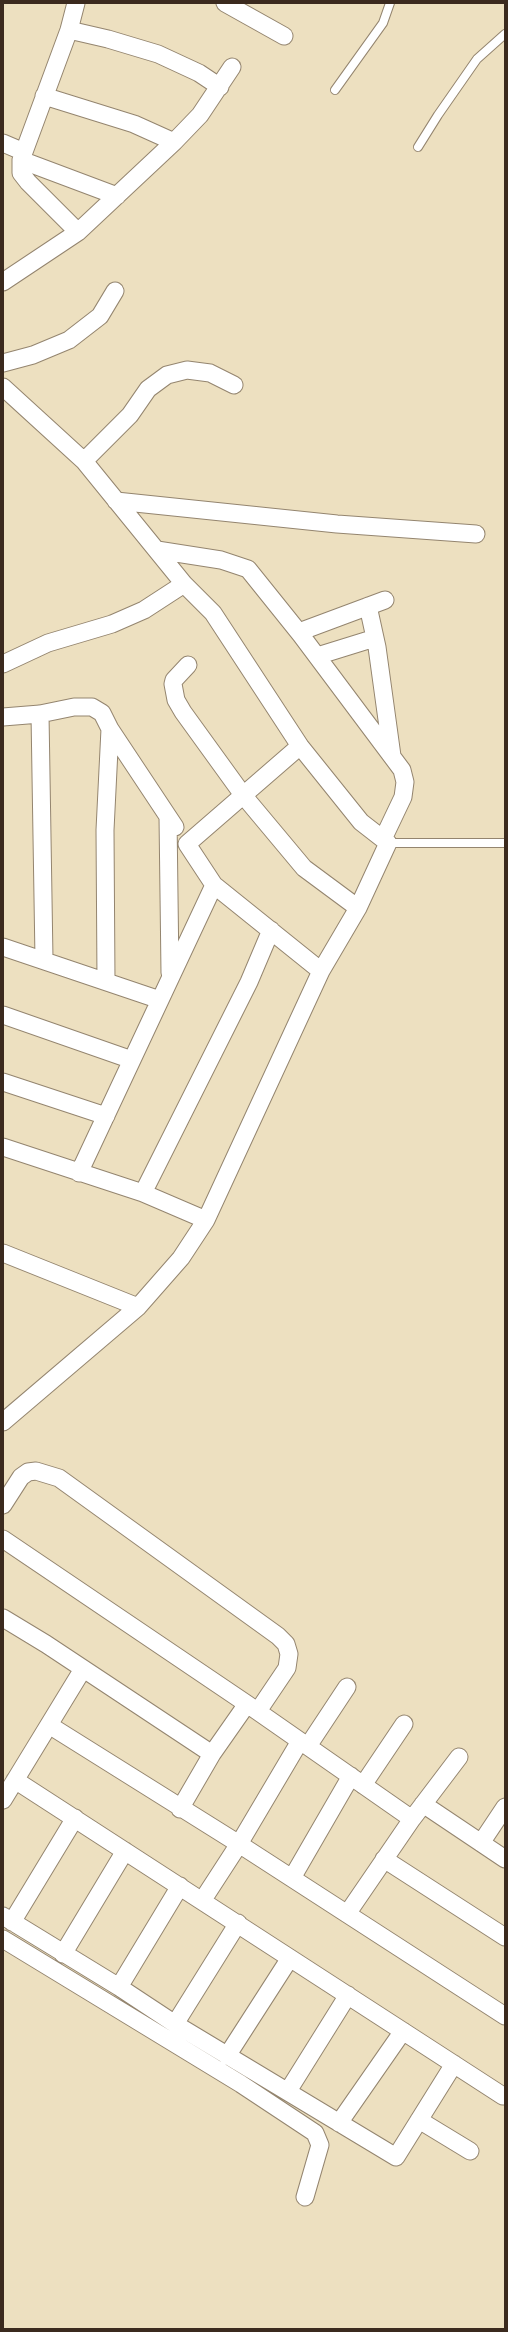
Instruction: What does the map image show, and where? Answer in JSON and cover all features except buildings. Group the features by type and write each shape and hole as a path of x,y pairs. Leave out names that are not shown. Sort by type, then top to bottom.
{"street":[{"path":"76,3 69,30 23,156 21,173 28,182 78,232"},
{"path":"225,3 284,36"},
{"path":"69,30 108,38 158,54 199,73 220,87"},
{"path":"6,276 78,232 117,196 200,115 232,67"},
{"path":"44,96 134,124 174,142"},
{"path":"3,142 23,156 117,196"},
{"path":"3,363 33,355 69,340 100,316 115,291"},
{"path":"84,460 130,415 148,389 167,375 187,370 210,373 234,385"},
{"path":"3,386 84,460 184,584 213,613 300,746 361,822 385,841"},
{"path":"116,501 337,524 476,534"},
{"path":"3,1422 138,1306 181,1258 206,1220 321,971 358,908 403,797 405,782 402,770 299,632 248,569 222,560 157,550"},
{"path":"3,664 48,643 112,624 144,610 184,584"},
{"path":"299,632 385,600"},
{"path":"368,606 375,638 393,758"},
{"path":"317,656 375,638"},
{"path":"188,665 174,680 176,700 243,795 304,868 358,908"},
{"path":"3,717 40,714 74,707 92,707 102,713 110,728 214,885 321,971"},
{"path":"40,714 44,959"},
{"path":"106,981 105,830 110,728"},
{"path":"187,844 300,746"},
{"path":"168,817 170,978"},
{"path":"79,1173 214,885"},
{"path":"143,1193 249,982 271,930"},
{"path":"3,947 44,959 160,1000"},
{"path":"3,1015 132,1060"},
{"path":"3,1082 106,1116"},
{"path":"3,1147 143,1193 206,1220"},
{"path":"3,1253 138,1306"},
{"path":"3,1505 21,1477 28,1472 36,1471 59,1478 278,1636 286,1644 289,1654 288,1668 212,1754 180,1809"},
{"path":"3,1539 253,1708 412,1819"},
{"path":"3,1618 212,1754"},
{"path":"3,1800 83,1669"},
{"path":"202,1901 304,1744 347,1686"},
{"path":"292,1878 357,1781 404,1724"},
{"path":"48,1725 180,1809 239,1844 505,2016"},
{"path":"347,1914 412,1819 460,1757"},
{"path":"15,1780 503,2096"},
{"path":"424,1804 505,1859"},
{"path":"481,1843 505,1807"},
{"path":"74,1818 8,1919 119,1987 227,2056 288,2091 339,2124 396,2157 454,2064"},
{"path":"63,1954 125,1851"},
{"path":"384,1859 505,1938"},
{"path":"119,1987 180,1886"},
{"path":"175,2024 238,1923"},
{"path":"3,1939 241,2084 315,2133 320,2145 305,2197"},
{"path":"227,2056 290,1958"},
{"path":"288,2091 348,1995"},
{"path":"339,2124 403,2031"},
{"path":"419,2120 470,2151"}],"lane":[{"path":"335,90 383,23 390,3"},
{"path":"418,147 438,115 477,59 505,34"},
{"path":"385,841 505,843"}]}
